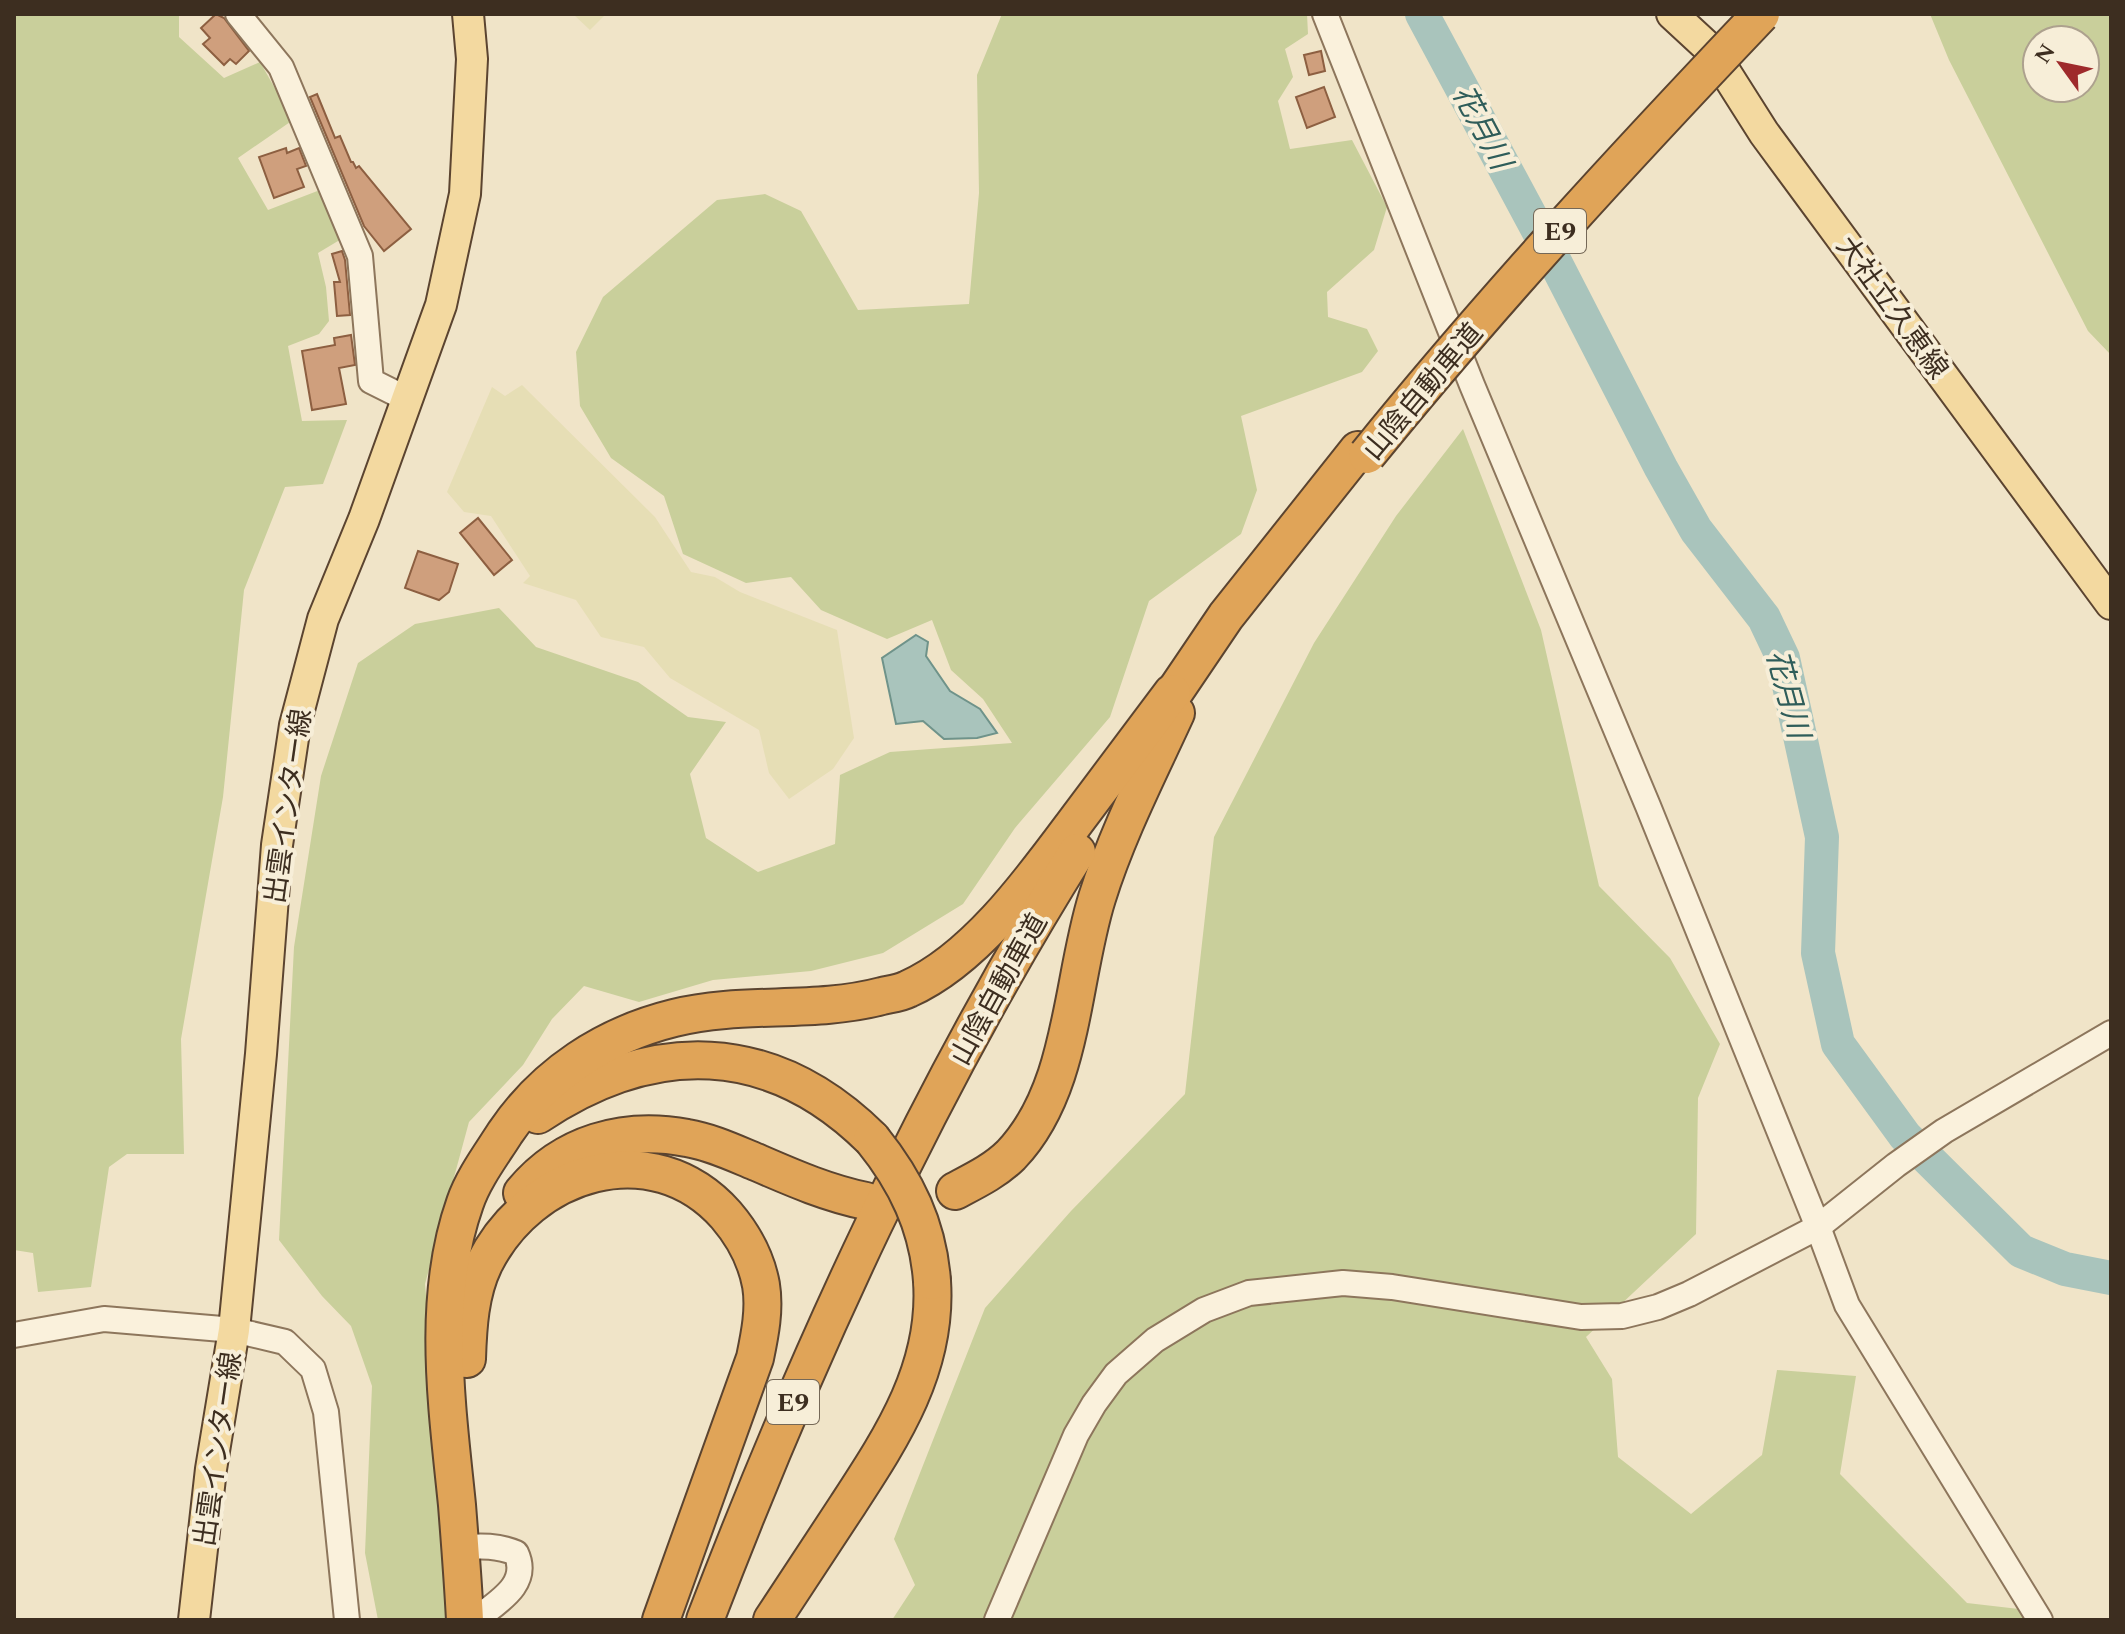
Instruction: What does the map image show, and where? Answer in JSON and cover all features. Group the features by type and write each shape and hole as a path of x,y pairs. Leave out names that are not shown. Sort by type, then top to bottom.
{"highway":[{"name":"山陰自動車道","path":"1363,453 1451,337 1745,14"},
{"name":"山陰自動車道","path":"878,1195 1029,931 1226,616 1507,289 1761,14"},
{"path":"477,1618 470,1546 447,1397 445,1313 450,1257 466,1201 491,1155 523,1107 587,1052 674,1018 731,1009 853,1004 908,990 960,957 1016,898 1177,697"},
{"path":"955,1191 981,1178 1009,1157 1028,1135 1043,1109 1063,1050 1086,937 1111,854 1177,697"},
{"path":"491,1155 523,1125 591,1084 657,1063 688,1060 720,1061 787,1078 846,1113 893,1165 912,1199 924,1233 932,1281 930,1333 922,1370 908,1405 885,1447 772,1620"},
{"path":"470,1546 466,1400 468,1330 473,1293 501,1225 537,1174 560,1157 590,1143 622,1135 653,1134 689,1138 724,1148 811,1186 878,1195"},
{"path":"484,1264 502,1235 532,1203 560,1186 587,1175 615,1169 643,1169 693,1186 717,1205 736,1226 753,1254 762,1287 762,1321 755,1358 661,1620"},
{"name":"E9","path":"705,1620 742,1522 878,1195"}],"main road":[{"name":"出雲インター線","path":"194,1620 211,1469 234,1330 261,1054 277,845 295,725 323,619 364,519 441,305 465,194 472,59 468,14"},
{"name":"大社立久恵線","path":"1672,14 1712,51 1764,133 2111,604"}],"street":[{"path":"238,14 281,67 360,256 371,381 407,399"},
{"path":"1325,14 1472,385 1648,806 1847,1305 2040,1620"},
{"path":"1712,51 1745,14"},
{"path":"997,1620 1076,1435 1094,1404 1116,1374 1155,1340 1204,1310 1249,1293 1343,1283 1392,1287 1581,1317 1622,1316 1658,1307 1818,1227 1944,1131 2111,1033"},
{"path":"14,1335 104,1319 234,1330 285,1342 313,1369 326,1412 347,1620"},
{"path":"470,1546 504,1548 516,1553 521,1563 518,1579 508,1595 477,1618"}],"shaded area":[{"path":"573,14 606,14 590,30"},
{"path":"522,385 655,517 691,572 715,577 740,592 837,630 854,738 833,769 789,799 769,773 759,730 670,678 644,647 601,637 576,600 523,583 530,576 491,516 464,512 447,492 492,387 505,396"}],"green space":[{"path":"14,14 179,14 179,37 224,78 260,62 293,120 238,158 268,210 320,190 343,238 318,253 326,287 329,321 319,334 288,346 302,421 347,420 323,484 285,487 244,590 223,797 181,1039 184,1154 127,1154 109,1167 91,1287 38,1292 33,1253 14,1250"},
{"path":"1002,14 1307,14 1308,34 1285,49 1293,77 1278,101 1290,149 1352,140 1387,207 1374,250 1327,292 1328,317 1367,329 1378,351 1362,372 1241,416 1257,490 1241,534 1149,601 1110,717 1015,828 963,904 883,953 811,971 713,980 639,1002 584,986 552,1019 523,1065 469,1122 425,1284 455,1620 378,1620 365,1553 372,1386 351,1326 322,1296 279,1240 294,947 321,776 358,663 415,624 499,608 536,647 638,682 688,717 726,722 690,774 706,838 758,872 835,844 840,775 890,752 1012,743 983,699 951,670 932,620 887,639 821,610 791,577 746,583 683,554 664,496 611,458 580,406 576,352 603,297 717,200 765,194 801,211 858,310 969,304 979,193 977,75"},
{"path":"1930,14 2111,14 2111,355 2088,331 1949,60"},
{"path":"1463,429 1541,630 1599,886 1670,958 1720,1044 1698,1098 1696,1234 1586,1337 1612,1379 1618,1457 1691,1514 1762,1455 1777,1370 1856,1376 1840,1474 1967,1603 2036,1611 2040,1620 892,1620 915,1585 894,1539 985,1308 1071,1211 1185,1094 1214,837 1314,643 1396,516"}],"water":[{"path":"916,635 928,642 926,656 950,691 980,709 997,733 977,738 944,739 923,721 896,724 882,658"}],"building":[{"path":"216,14 224,18 249,51 236,64 230,59 224,65 203,44 210,38 201,28"},
{"path":"1321,51 1325,71 1309,75 1304,55"},
{"path":"1324,87 1335,117 1307,128 1296,97"},
{"path":"317,94 335,138 340,136 351,162 356,168 359,166 411,229 384,251 364,226 310,97"},
{"path":"286,148 287,153 299,148 306,166 297,169 304,187 274,198 259,157"},
{"path":"342,251 350,315 337,316 334,282 340,282 332,254"},
{"path":"351,335 355,365 339,368 346,404 312,410 302,351 335,345 334,338"},
{"path":"478,518 512,560 494,575 460,533"},
{"path":"418,551 458,564 449,592 439,600 405,588"}],"waterway":[{"name":"花月川","path":"1422,14 1661,468 1696,530 1764,618 1783,658 1822,837 1818,953 1838,1044 1905,1136 2021,1251 2065,1269 2111,1278"}]}
